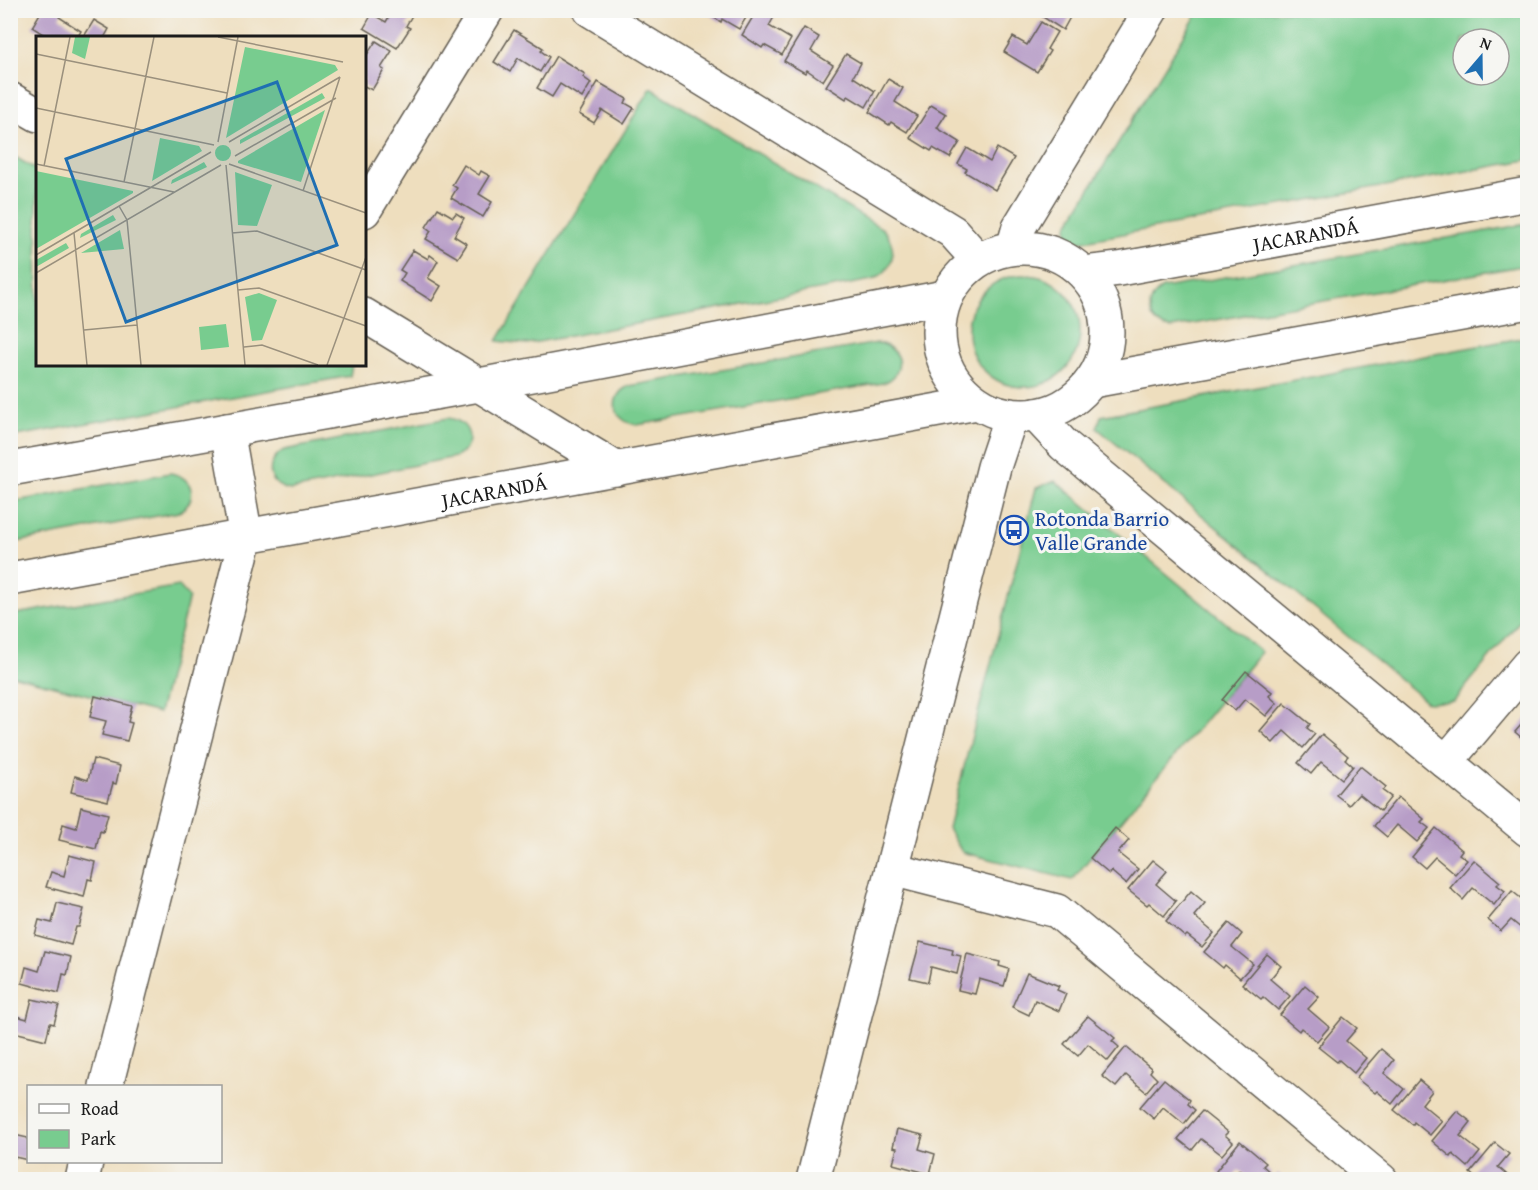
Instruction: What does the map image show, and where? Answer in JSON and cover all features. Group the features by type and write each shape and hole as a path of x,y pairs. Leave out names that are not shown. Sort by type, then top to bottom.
{"street":[{"path":"366,208 487,10"},
{"path":"590,10 952,232 978,260"},
{"path":"1013,248 1019,227 1151,10"},
{"path":"10,99 36,114"},
{"name":"JACARANDÁ","path":"1084,273 1142,265 1527,194"},
{"path":"1013,248 1032,248 1051,252 1069,261 1084,273 1098,293 1106,314 1108,338 1103,361 1092,381 1077,398 1058,409 1024,415 988,409 977,403 959,387 946,367 939,344 939,320 945,297 959,277 978,260 995,252 1013,248"},
{"path":"10,469 479,385 945,297"},
{"path":"1092,381 1527,302"},
{"path":"366,316 617,469"},
{"name":"JACARANDÁ","path":"10,579 977,403"},
{"path":"1024,415 1064,445 1527,830"},
{"path":"813,1179 994,467 1024,415"},
{"path":"105,1085 246,537 227,430"},
{"path":"1446,762 1527,665"},
{"path":"892,869 1057,911 1380,1179"},
{"path":"82,1179 86,1163"}],"green space":[{"path":"1199,11 1527,11 1527,160 1079,242 1072,241 1067,234 1067,226"},
{"path":"651,88 883,229 893,251 886,270 872,280 527,344 497,341"},
{"path":"10,154 36,169 36,366 352,366 350,376 11,437"},
{"path":"1527,224 1527,265 1171,328 1157,322 1150,311 1152,299 1163,288"},
{"path":"1024,275 1045,279 1064,291 1076,310 1080,331 1076,352 1064,371 1045,383 1024,387 1003,383 984,371 972,352 968,331 972,310 984,291 1003,279"},
{"path":"1527,337 1527,612 1454,701 1428,703 1097,428 1101,416"},
{"path":"877,343 892,349 898,361 896,374 883,383 637,425 623,419 616,408 618,396 629,386"},
{"path":"448,418 462,424 469,435 467,447 455,457 292,490 277,485 273,480 271,467 273,461 284,450"},
{"path":"170,473 184,479 191,489 190,501 179,512 11,543 11,502"},
{"path":"1055,481 1261,652 1072,880 962,852 948,829 1036,488"},
{"path":"179,586 189,597 159,713 11,675 10,615"}],"building":[{"path":"42,10 63,10 59,17 81,31 78,36 46,36 32,27"},
{"path":"393,10 415,10 406,26 410,28 397,48 364,28 372,14 386,22"},
{"path":"702,10 745,10 749,13 739,29 722,19 721,22"},
{"path":"757,10 778,10 769,26 791,39 782,55 764,45 762,48 742,35"},
{"path":"1032,10 1074,10 1063,30"},
{"path":"94,20 109,29 105,36 84,36"},
{"path":"1041,22 1057,32 1047,49 1050,51 1037,72 1004,52 1013,37 1027,45"},
{"path":"804,28 819,37 811,51 833,65 823,81 807,70 805,73 784,61"},
{"path":"514,30 543,48 541,51 549,57 540,72 518,58 510,72 494,62"},
{"path":"376,41 392,51 381,68 384,70 372,90 366,87 366,56"},
{"path":"846,54 861,63 853,77 875,91 866,107 848,96 846,99 826,86"},
{"path":"556,56 585,74 583,77 591,83 582,98 560,84 552,97 537,88"},
{"path":"888,79 903,88 895,102 917,116 907,132 891,122 889,125 869,112"},
{"path":"598,82 627,99 625,103 634,108 624,124 602,110 594,123 579,114"},
{"path":"931,105 946,114 937,128 960,142 950,158 933,148 931,151 910,138"},
{"path":"967,148 990,162 997,148 1014,158 995,190 965,172 967,169 958,164"},
{"path":"464,165 479,175 481,171 490,176 479,194 492,202 483,217 451,198 457,188 452,185"},
{"path":"438,208 453,217 456,213 464,218 454,236 467,244 458,258 426,239 431,231 426,227"},
{"path":"413,250 428,259 430,255 438,261 428,278 441,286 432,301 400,281 405,273 400,270"},
{"path":"1246,671 1272,692 1269,696 1277,703 1266,716 1245,699 1235,711 1222,700"},
{"path":"95,696 132,706 128,722 132,723 127,741 102,735 106,721 90,717"},
{"path":"1284,703 1310,724 1307,728 1315,734 1303,748 1284,731 1273,743 1260,731"},
{"path":"1528,717 1528,743 1515,732"},
{"path":"1322,734 1348,756 1345,759 1353,766 1342,779 1321,762 1311,774 1298,763"},
{"path":"93,759 120,766 116,784 113,783 108,801 71,792 75,776 88,780"},
{"path":"1360,766 1386,787 1383,791 1391,797 1380,811 1359,794 1349,805 1336,795"},
{"path":"1398,797 1424,819 1421,822 1429,828 1417,842 1397,825 1387,837 1374,826"},
{"path":"81,807 108,814 103,832 100,831 96,849 59,840 63,824 76,828"},
{"path":"1115,828 1129,840 1118,853 1138,869 1126,884 1111,871 1109,874 1090,858"},
{"path":"1436,828 1462,850 1459,854 1467,860 1455,874 1435,857 1425,868 1412,857"},
{"path":"69,855 96,862 92,880 88,879 84,897 46,887 51,872 64,876"},
{"path":"1153,860 1167,871 1156,884 1176,901 1164,916 1128,890"},
{"path":"1474,860 1500,882 1497,885 1505,891 1494,905 1473,888 1463,900 1450,888"},
{"path":"1191,891 1205,903 1194,916 1214,933 1202,947 1187,935 1185,937 1166,921"},
{"path":"1512,891 1528,904 1528,934 1511,920 1501,931 1488,920"},
{"path":"57,903 84,909 71,945 35,935 39,920 52,923"},
{"path":"1229,923 1242,934 1232,947 1253,964 1240,978 1225,965 1223,968 1204,952"},
{"path":"920,942 953,950 952,954 961,956 957,974 931,967 928,982 910,978"},
{"path":"45,951 71,957 67,975 63,974 59,993 22,983 26,967 39,971"},
{"path":"967,954 1000,962 999,966 1009,969 1004,986 979,979 975,994 958,990"},
{"path":"1267,954 1281,966 1270,979 1290,996 1278,1010 1242,984"},
{"path":"1027,973 1059,986 1057,990 1066,994 1059,1011 1035,1000 1029,1015 1012,1007"},
{"path":"1305,985 1319,997 1308,1009 1329,1027 1317,1041 1301,1028 1299,1031 1280,1015"},
{"path":"32,999 59,1005 54,1024 50,1023 46,1040 10,1031 13,1015 27,1019"},
{"path":"1088,1016 1115,1038 1112,1041 1119,1047 1108,1061 1088,1044 1078,1056 1064,1044"},
{"path":"1343,1017 1357,1028 1346,1041 1366,1058 1354,1073 1318,1047"},
{"path":"1126,1047 1152,1069 1150,1072 1157,1079 1146,1092 1126,1075 1116,1087 1102,1076"},
{"path":"1381,1049 1394,1060 1384,1073 1404,1089 1392,1104 1356,1078"},
{"path":"1164,1079 1190,1100 1188,1104 1195,1110 1184,1124 1163,1107 1154,1119 1140,1107"},
{"path":"1419,1080 1432,1091 1422,1104 1442,1121 1430,1135 1394,1110"},
{"path":"1202,1111 1228,1132 1225,1135 1233,1142 1222,1155 1201,1139 1192,1150 1178,1139"},
{"path":"1457,1111 1471,1122 1460,1136 1480,1152 1468,1167 1453,1154 1451,1157 1432,1141"},
{"path":"897,1129 923,1135 919,1149 935,1154 930,1174 893,1164 897,1148 893,1147"},
{"path":"10,1134 27,1138 27,1160 10,1156"},
{"path":"1240,1141 1266,1163 1263,1166 1271,1173 1266,1180 1251,1180 1239,1170 1231,1180 1226,1180 1216,1171"},
{"path":"1495,1143 1509,1154 1498,1167 1513,1180 1478,1180 1470,1173"},
{"path":"1278,1173 1286,1180 1273,1180"}],"place":[{"name":"Rotonda Barrio Valle Grande","path":"1014,530"}]}
